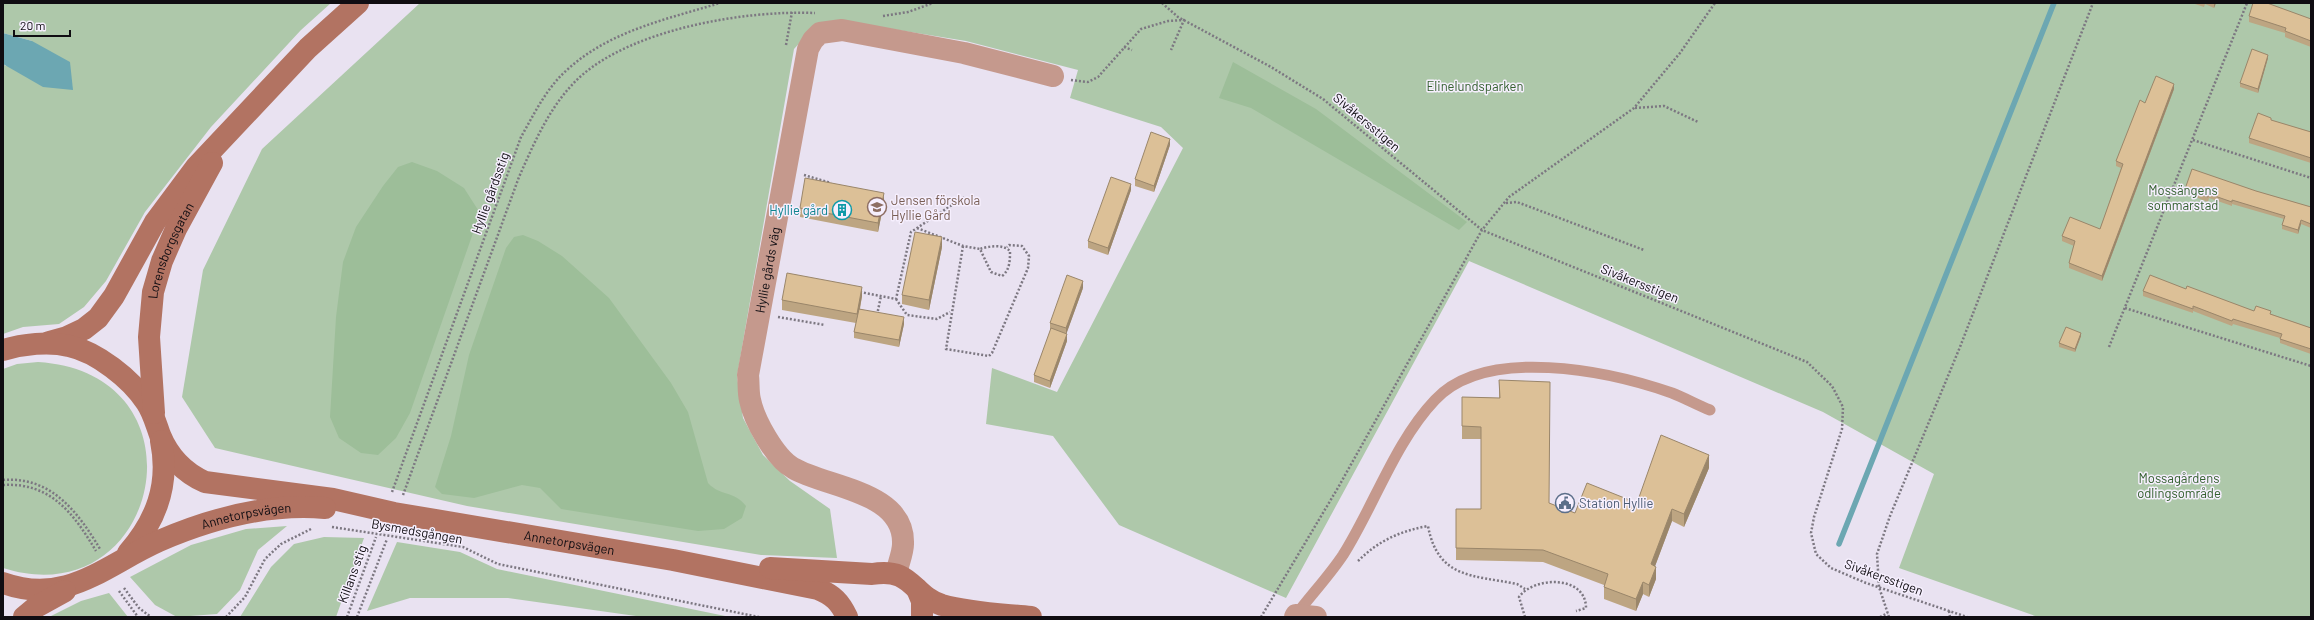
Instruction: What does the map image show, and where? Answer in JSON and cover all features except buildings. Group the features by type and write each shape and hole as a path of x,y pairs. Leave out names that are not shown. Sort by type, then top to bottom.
{"main road":[{"name":"Lorensborgsgatan","path":"40,344 67,337 84,329 98,318 114,296 139,249 168,202 196,167 308,48 358,3"},
{"name":"Lorensborgsgatan","path":"157,427 149,336 153,292 162,261 176,229 209,166 255,104"},
{"name":"Annetorpsvägen","path":"3,350 40,344 70,346 105,362 136,387 147,403 167,450 189,475 205,482 287,491 340,500 396,500 673,560 818,589 831,594 841,604 848,617"},
{"name":"Annetorpsvägen","path":"103,559 127,555 144,535 154,514 164,470 157,427"},
{"name":"Annetorpsvägen","path":"3,583 16,588 55,590 83,582 103,559 220,519 253,512 319,508 396,500"},
{"name":"Annetorpsvägen","path":"673,560 872,574 885,572 896,574 908,579 917,589 940,604 954,608 1031,617"},
{"name":"Annetorpsvägen","path":"848,617 847,608 852,591 860,581 872,574"},
{"path":"24,617 36,607 83,582"},
{"path":"917,589 922,601 922,617"}],"street":[{"name":"Hyllie gårds väg","path":"896,574 903,544 900,524 885,505 793,468 776,452 759,423 750,400 748,375 808,49 813,40 820,33 842,30 964,53 1053,76"}],"lane":[{"path":"1302,616 1342,556 1409,431 1436,399 1464,379 1502,369 1544,367 1591,373 1632,381 1673,394 1710,410"}],"path":[{"name":"Hyllie gårdsstig","path":"396,500 521,137 540,102 567,70 595,49 628,32 720,3"},
{"path":"877,17 908,12 933,3"},
{"name":"Sivåkersstigen","path":"1162,3 1184,20 1271,66 1323,99 1482,230 1807,362 1832,386 1842,407 1842,429 1814,517 1811,533 1816,554 1831,568 1878,587 1967,617"},
{"path":"1261,617 1339,486 1482,230 1505,203 1539,174 1634,108 1680,53 1715,3"},
{"path":"1889,617 1878,587 1877,554 1890,516 1960,347 2094,3"},
{"path":"2109,347 2247,3"},
{"path":"396,500 519,177 537,136 557,103 581,76 615,53 648,40 710,22 792,12 819,13"},
{"path":"1053,76 1088,82 1098,77 1141,29 1168,21 1184,20 1171,50"},
{"path":"1124,48 1132,50"},
{"path":"1634,108 1664,106 1698,122"},
{"path":"2193,140 2311,178"},
{"path":"786,170 832,183"},
{"path":"896,299 911,232 964,197"},
{"path":"1505,203 1517,202 1644,250"},
{"path":"917,228 963,246 980,249 995,246 1022,246 1029,256 1028,268 992,353 988,356 946,349 951,311 954,304 963,246"},
{"path":"980,249 991,272 1002,276 1007,270 1010,260 1010,251 1007,247"},
{"path":"852,291 896,299 907,315 937,320 951,311"},
{"path":"876,319 881,296"},
{"path":"2125,308 2311,366"},
{"path":"781,317 824,325"},
{"path":"3,480 13,479 39,485 56,494 74,509 103,559"},
{"path":"3,485 12,484 38,490 54,497 82,529 103,559"},
{"path":"1356,563 1372,549 1390,537 1406,530 1428,526 1435,550 1447,565 1455,571 1517,584 1525,589"},
{"name":"Bysmedsgången","path":"330,527 463,547 498,564 759,617"},
{"path":"226,617 246,597 265,559 281,544 298,534 315,528"},
{"name":"Killans stig","path":"347,617 376,537"},
{"path":"357,617 387,539"},
{"path":"1525,617 1519,598 1525,589 1534,584 1550,582 1566,584 1579,589 1586,600 1586,608 1576,610"},
{"path":"124,588 138,608 151,617"},
{"path":"119,591 138,617"},
{"path":"1948,611 1950,617"},
{"path":"1880,617 1888,612"}],"green space":[{"path":"3,3 331,3 301,30 211,127 145,212 106,281 84,307 59,324 23,327 3,334 3,64 6,66 32,41 3,33"},
{"path":"420,3 2311,3 2311,617 2038,617 1899,568 1934,474 1823,412 1469,261 1286,598 1119,525 1053,436 986,424 992,368 1057,392 1183,148 1161,127 1070,98 1078,70 966,41 836,20 815,26 794,49 737,376 743,418 763,455 790,481 830,509 837,558 761,555 467,506 215,448 182,397 203,270 262,149"},
{"path":"1233,62 1316,109 1467,222 1459,230 1251,108 1219,98"},
{"path":"412,162 437,171 464,188 480,213 410,413 396,438 378,455 361,453 339,438 330,417 336,317 343,262 356,227 383,186 398,167"},
{"path":"523,235 538,241 562,256 609,298 671,383 688,412 708,483 718,490 737,498 746,506 742,518 724,529 698,531 561,509 540,488 522,485 474,498 442,494 435,487 451,436 469,355 506,248 514,237"},
{"path":"38,362 93,376 128,406 145,445 145,488 129,528 100,558 57,574 3,568 3,369 17,364"},
{"path":"287,526 258,550 240,590 217,614 177,617 155,605 130,577 191,545 246,529"},
{"path":"324,537 364,538 336,617 240,617 271,567 294,544"},
{"path":"397,542 460,552 497,569 730,617 643,617 508,598 410,598 367,611"},
{"path":"109,593 128,617 49,617 81,601"}],"water":[{"path":"3,33 32,41 70,62 73,90 43,87 3,64"}],"waterway":[{"path":"1839,544 2054,3"}],"place":[{"name":"Jensen förskola Hyllie Gård","path":"877,207"},
{"name":"Hyllie gård","path":"842,210"},
{"name":"Station Hyllie","path":"1565,503"}],"park label":[{"name":"Elinelundsparken","path":"1475,86"},
{"name":"Mossängens sommarstad","path":"2183,198"},
{"name":"Mossagårdens odlingsområde","path":"2179,486"}]}
